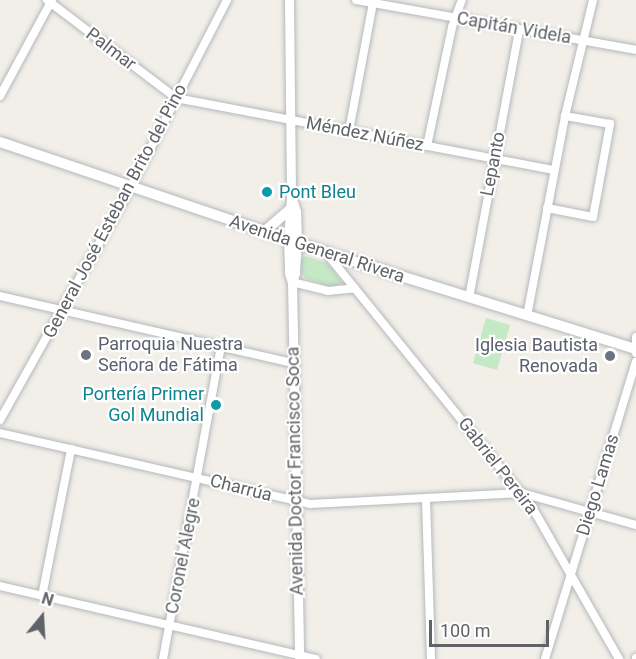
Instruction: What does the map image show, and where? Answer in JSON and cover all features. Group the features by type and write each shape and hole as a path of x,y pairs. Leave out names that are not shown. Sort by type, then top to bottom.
{"main road":[{"name":"Avenida General Rivera","path":"0,142 327,253 636,350"},
{"path":"265,231 288,210"}],"street":[{"name":"General José Esteban Brito del Pino","path":"0,420 130,188 227,0"},
{"name":"Avenida Doctor Francisco Soca","path":"289,0 291,198 288,210 292,240"},
{"name":"Capitán Videla","path":"356,0 519,31 636,50"},
{"path":"427,146 462,0"},
{"path":"527,316 565,116 579,50 584,40 593,0"},
{"name":"Palmar","path":"50,1 176,98"},
{"path":"0,96 50,1"},
{"path":"349,131 373,3"},
{"name":"Lepanto","path":"469,298 519,31"},
{"name":"Méndez Núñez","path":"176,98 554,170"},
{"path":"547,208 593,217 610,124 565,116"},
{"name":"Avenida Doctor Francisco Soca","path":"291,198 296,210 289,273 292,282 299,657"},
{"name":"Gabriel Pereira","path":"327,253 522,493 619,659"},
{"path":"292,282 328,291 355,288"},
{"path":"0,296 292,363"},
{"path":"636,337 636,350"},
{"name":"Coronel Alegre","path":"164,659 221,347"},
{"name":"Diego Lamas","path":"545,659 636,362"},
{"name":"Charrúa","path":"0,433 310,504 522,493 636,525"},
{"path":"42,596 71,449"},
{"path":"426,499 431,659"},
{"path":"0,586 299,657 316,659"}],"green space":[{"path":"305,256 327,263 343,283 332,287 305,278 301,273 301,259"},
{"path":"486,318 510,325 497,370 473,363"}],"place":[{"name":"Pont Bleu","path":"267,192"},
{"name":"Parroquia Nuestra Señora de Fátima","path":"86,355"},
{"name":"Iglesia Bautista Renovada","path":"610,356"},
{"name":"Portería Primer Gol Mundial","path":"216,405"}]}
